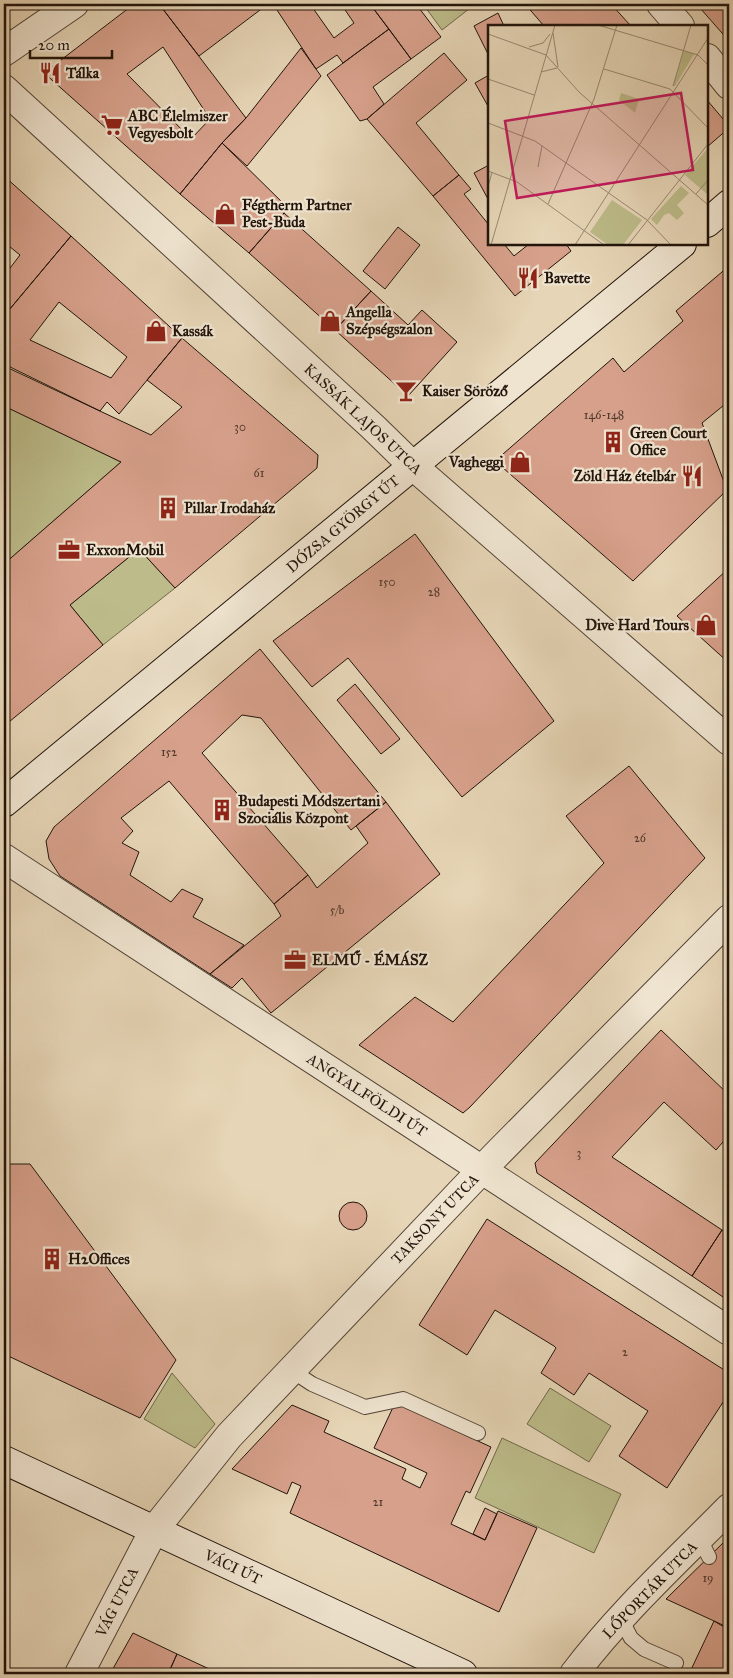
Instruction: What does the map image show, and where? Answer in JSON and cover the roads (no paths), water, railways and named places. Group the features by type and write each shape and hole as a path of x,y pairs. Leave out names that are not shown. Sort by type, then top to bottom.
{"street":[{"path":"4,52 74,4"},
{"path":"662,4 679,25"},
{"path":"708,59 729,85"},
{"name":"KASSÁK LAJOS UTCA","path":"4,88 359,414 413,466 729,741"},
{"path":"708,222 729,204"},
{"name":"DÓZSA GYÖRGY ÚT","path":"4,803 681,245"},
{"name":"ANGYALFÖLDI ÚT","path":"4,858 729,1331"},
{"name":"TAKSONY UTCA","path":"154,1530 229,1436 482,1170 729,919"},
{"name":"VÁCI ÚT","path":"4,1460 463,1674"},
{"name":"LŐPORTÁR UTCA","path":"574,1674 621,1619 704,1548 729,1508"},
{"name":"VÁG UTCA","path":"79,1674 154,1530"}],"lane":[{"path":"292,1370 312,1384 365,1407 403,1398 478,1432"},
{"path":"621,1619 631,1638 644,1649 676,1663"}],"place":[{"name":"Tálka","path":"50,73"},
{"name":"ABC Élelmiszer Vegyesbolt","path":"112,125"},
{"name":"Fégtherm Partner Pest-Buda","path":"225,214"},
{"name":"Bavette","path":"528,278"},
{"name":"Angella Szépségszalon","path":"330,321"},
{"name":"Kassák","path":"156,331"},
{"name":"Kaiser Söröző","path":"406,391"},
{"name":"Green Court Office","path":"613,442"},
{"name":"Vagheggi","path":"520,462"},
{"name":"Zöld Ház ételbár","path":"692,476"},
{"name":"Pillar Irodaház","path":"168,508"},
{"name":"ExxonMobil","path":"69,550"},
{"name":"Dive Hard Tours","path":"706,625"},
{"name":"Budapesti Módszertani Szociális Központ","path":"222,810"},
{"name":"ELMŰ - ÉMÁSZ","path":"295,960"},
{"name":"H2Offices","path":"52,1259"}]}
